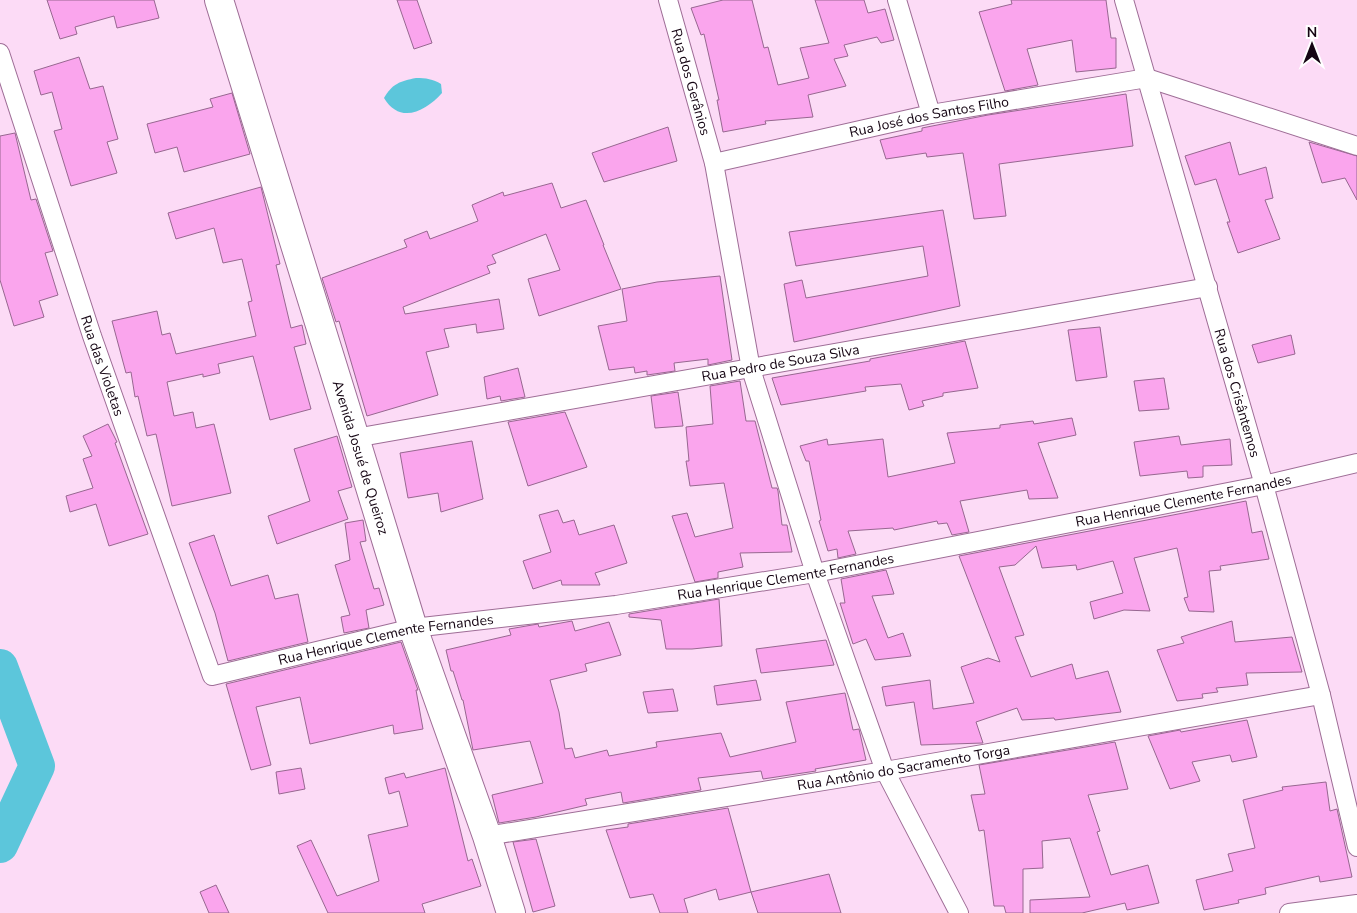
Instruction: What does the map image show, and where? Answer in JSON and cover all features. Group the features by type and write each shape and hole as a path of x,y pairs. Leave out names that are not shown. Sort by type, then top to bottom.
{"main road":[{"name":"Avenida Josué de Queiroz","path":"219,0 413,628 487,836 511,913"}],"street":[{"name":"Rua dos Gerânios","path":"668,0 714,163 751,369 815,572 885,771 959,913"},
{"path":"897,0 931,114"},
{"name":"Rua dos Crisântemos","path":"1124,0 1264,485 1321,694 1357,847"},
{"name":"Rua das Violetas","path":"0,53 92,336 212,676"},
{"name":"Rua José dos Santos Filho","path":"714,163 931,114 1147,78"},
{"path":"1147,78 1357,146"},
{"name":"Rua Pedro de Souza Silva","path":"355,438 1208,287"},
{"name":"Rua Henrique Clemente Fernandes","path":"212,676 413,628 616,605 815,572 1264,485 1357,463"},
{"name":"Rua Antônio do Sacramento Torga","path":"487,836 885,771 1321,694"},
{"path":"1289,913 1357,904"}],"water":[{"path":"416,78 429,79 441,84 442,93 421,110 413,112 405,113 390,106 384,98 390,89 401,82"}],"building":[{"path":"47,0 154,0 159,18 117,28 114,16 75,27 77,34 60,39"},
{"path":"397,0 417,0 432,43 414,49"},
{"path":"723,0 752,0 764,48 768,47 778,85 809,78 800,48 829,43 815,0 864,0 868,13 885,9 894,40 881,43 877,37 844,45 848,56 834,59 846,86 808,95 813,117 765,121 766,124 723,132 717,100 719,100 704,34 701,35 691,8"},
{"path":"1011,0 1106,0 1111,38 1116,38 1116,68 1076,72 1072,40 1027,49 1038,85 1005,91 979,12 1012,4"},
{"path":"79,57 90,89 103,86 118,139 107,142 117,173 71,186 54,131 62,129 52,92 41,95 34,71"},
{"path":"232,93 250,154 184,172 177,147 155,153 147,124 213,107 210,99"},
{"path":"1126,94 1133,146 999,164 1006,216 974,219 963,153 927,157 926,153 886,159 880,140 922,131 922,128 988,115"},
{"path":"668,127 677,161 604,182 592,153"},
{"path":"15,133 31,200 36,199 53,251 45,253 58,295 39,301 44,317 14,326 0,280 0,136"},
{"path":"1230,142 1239,175 1266,167 1273,198 1265,200 1280,239 1238,253 1227,222 1230,222 1216,179 1195,185 1185,156"},
{"path":"1309,142 1357,156 1357,200 1345,178 1322,183"},
{"path":"552,183 561,208 586,200 621,289 539,316 528,279 560,270 546,234 492,255 496,263 487,266 490,273 403,307 405,314 499,299 504,329 477,333 476,324 444,329 449,347 426,352 438,395 367,416 339,321 336,322 322,278 407,247 404,240 427,231 430,239 478,221 472,205 503,192 504,196"},
{"path":"261,187 280,264 276,265 291,328 302,325 306,344 294,347 311,409 270,420 253,356 218,364 220,373 203,377 203,374 167,382 174,416 193,412 196,428 214,424 231,493 172,506 156,434 147,436 138,396 135,397 131,372 126,373 112,321 157,311 162,335 170,333 176,354 256,336 248,302 252,301 242,259 223,263 214,228 176,239 168,213"},
{"path":"943,210 960,306 794,342 784,284 802,280 806,298 928,276 923,246 796,266 789,232"},
{"path":"720,276 732,360 708,365 708,359 674,363 675,371 647,375 647,371 635,373 634,367 609,370 598,326 627,321 622,289 657,282"},
{"path":"1100,327 1107,377 1076,381 1068,330"},
{"path":"1291,335 1295,354 1258,363 1252,345"},
{"path":"965,341 978,388 943,393 943,396 922,401 924,406 909,410 901,384 865,387 866,391 781,405 772,378 870,361 870,359"},
{"path":"518,368 525,397 501,401 500,396 487,399 484,377"},
{"path":"1164,378 1169,409 1139,411 1134,381"},
{"path":"740,381 746,421 755,421 772,488 777,488 778,491 782,525 787,525 792,552 740,553 743,567 718,572 718,578 695,582 672,516 687,513 695,537 733,528 724,483 690,486 686,461 689,461 686,427 713,424 710,386"},
{"path":"678,392 683,426 655,428 651,396"},
{"path":"565,412 587,467 528,486 508,422"},
{"path":"1072,418 1076,435 1038,443 1058,498 1029,499 1027,490 960,501 969,532 952,535 947,523 938,524 937,521 894,530 893,528 848,531 856,554 838,558 837,549 828,551 819,521 821,520 809,461 806,461 800,446 827,439 828,445 883,439 888,477 955,463 947,433 1000,428 1000,425 1033,421 1034,424"},
{"path":"108,424 117,442 115,443 148,534 109,546 96,504 70,512 66,496 93,488 83,459 92,456 83,436"},
{"path":"337,436 352,487 338,491 348,519 277,544 268,516 310,501 294,449"},
{"path":"1179,436 1181,445 1230,439 1232,465 1203,466 1203,477 1188,478 1187,471 1140,476 1134,442"},
{"path":"472,441 483,499 441,512 438,493 408,498 400,453"},
{"path":"1246,501 1252,533 1262,531 1269,559 1220,566 1221,570 1209,571 1214,612 1189,611 1184,598 1188,597 1177,548 1134,558 1150,611 1124,610 1094,619 1090,602 1123,593 1113,561 1077,570 1076,565 1042,568 1036,546 1015,565 999,567 1024,635 1015,637 1031,677 1072,664 1076,679 1108,671 1121,712 1055,720 1054,718 1022,720 1017,708 976,722 983,743 921,745 914,702 886,706 882,687 930,680 933,709 974,703 961,667 988,658 1000,662 959,556"},
{"path":"558,510 563,523 574,520 579,535 614,525 627,563 595,573 600,585 562,585 561,580 533,589 523,561 551,552 539,515"},
{"path":"363,520 366,541 360,542 374,589 379,588 384,605 366,610 369,628 344,633 341,617 350,615 335,565 350,560 345,523"},
{"path":"214,535 231,586 268,575 275,599 298,594 308,642 228,661 215,613 189,543"},
{"path":"886,570 894,594 872,596 888,638 903,633 911,656 875,660 866,639 853,644 840,603 845,603 841,579"},
{"path":"719,599 722,646 666,649 661,620 629,617 629,614"},
{"path":"572,621 575,631 609,622 621,655 585,664 587,671 550,680 559,712 565,749 572,748 575,758 607,750 609,756 657,747 656,742 721,733 730,757 796,742 786,702 845,693 853,730 859,729 866,760 815,769 816,771 763,779 761,771 698,778 701,790 623,803 621,792 585,799 587,805 536,817 499,823 492,795 543,783 530,741 473,750 463,700 453,671 451,671 446,650 511,635 509,629 538,624 539,627"},
{"path":"1232,621 1235,642 1292,637 1302,672 1246,673 1248,685 1216,688 1218,692 1202,694 1203,698 1177,701 1157,650 1184,643 1181,637"},
{"path":"826,640 834,665 761,673 756,649"},
{"path":"401,642 418,690 416,690 423,729 394,734 393,725 310,744 300,697 256,707 271,765 251,770 226,684"},
{"path":"756,680 761,700 717,705 714,686"},
{"path":"673,689 678,711 648,713 643,692"},
{"path":"1247,720 1257,757 1232,762 1230,755 1192,762 1200,781 1170,789 1148,736"},
{"path":"1115,742 1128,789 1088,795 1100,831 1097,832 1111,875 1148,865 1159,903 1127,910 1125,903 1082,913 1030,913 1030,900 1090,897 1070,838 1042,841 1043,868 1023,869 1023,913 1006,913 1004,906 994,906 984,830 979,831 971,795 985,794 979,765"},
{"path":"301,768 305,789 279,794 276,772"},
{"path":"445,768 468,861 472,859 481,886 422,904 425,913 328,913 297,846 311,840 337,896 379,881 368,835 408,826 399,791 389,794 385,778 404,773 406,778"},
{"path":"1326,782 1330,811 1337,809 1352,877 1320,882 1319,876 1265,888 1266,894 1238,900 1239,903 1204,910 1196,880 1233,871 1228,854 1255,848 1243,800 1283,790 1282,787"},
{"path":"728,808 751,892 719,900 716,889 684,899 688,913 660,913 653,894 630,898 606,830 628,827 628,824"},
{"path":"536,839 555,906 533,912 513,842"},
{"path":"829,874 841,913 758,913 751,892"},
{"path":"216,885 229,913 209,913 200,892"}],"waterway":[{"path":"0,667 37,766 0,845"}]}
